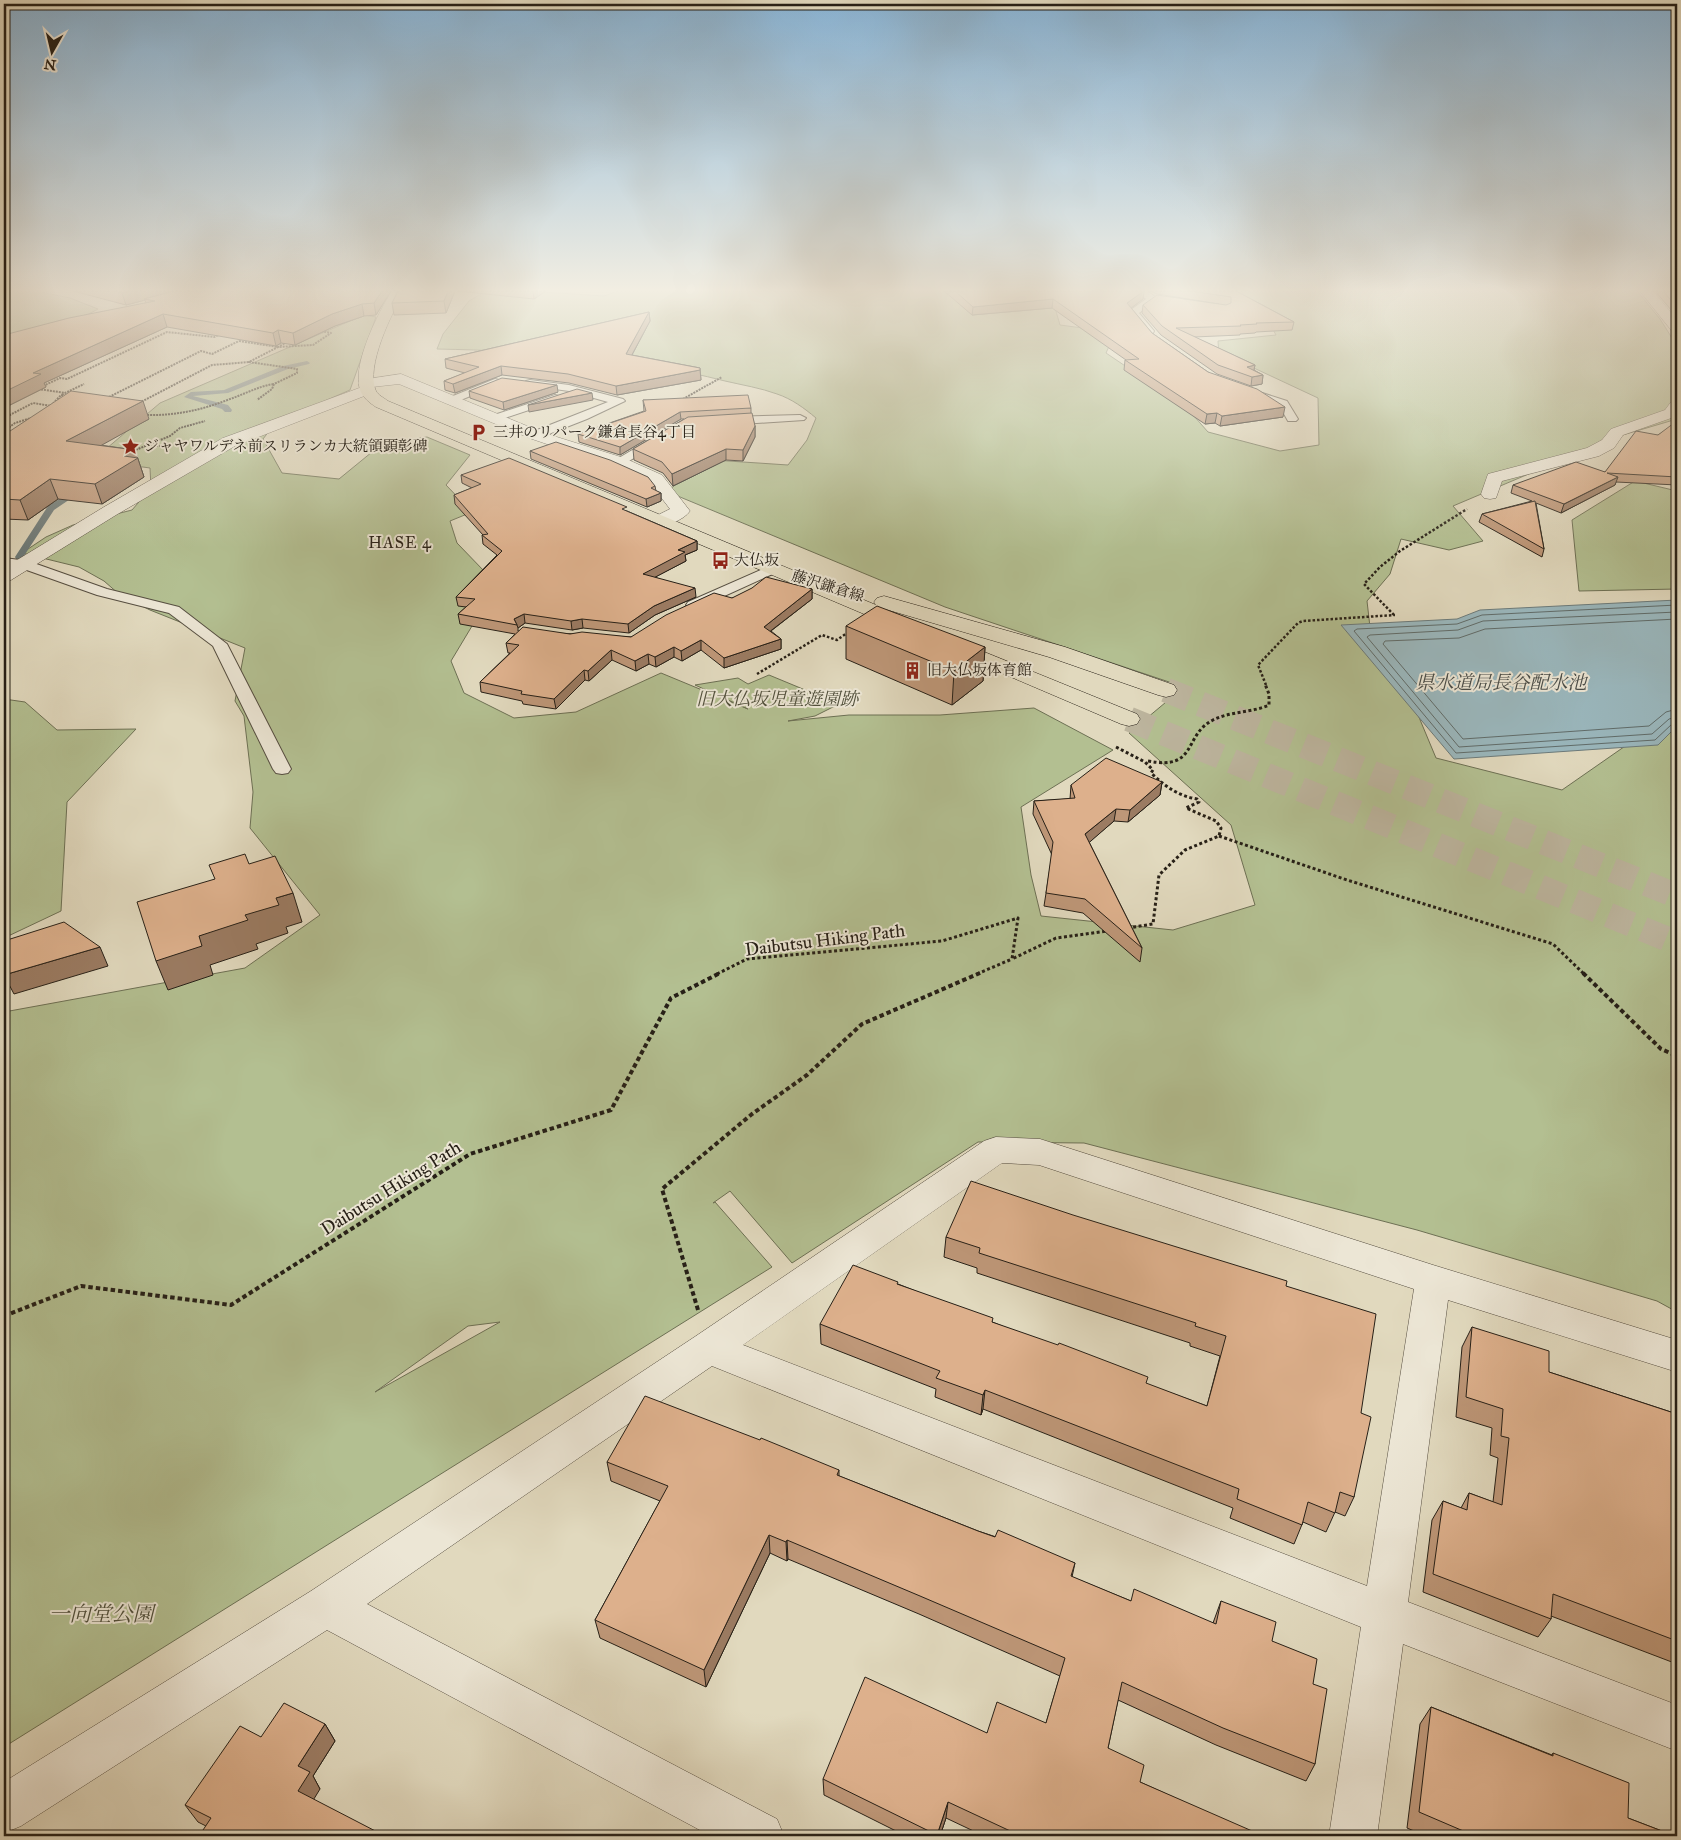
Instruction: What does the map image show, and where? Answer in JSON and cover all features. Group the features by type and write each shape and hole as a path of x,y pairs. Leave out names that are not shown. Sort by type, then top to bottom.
{"main road":[{"path":"367,377 367,386 372,397 382,404 772,569"},
{"name":"藤沢鎌倉線","path":"772,569 1129,718"},
{"name":"藤沢鎌倉線","path":"772,569 1057,652 1166,690"}],"street":[{"path":"4,576 229,442 367,386 402,379 536,435 618,462 656,479 681,511 660,521"},
{"path":"1490,494 1494,478 1593,452 1608,444 1617,432 1671,413 1677,405"},
{"path":"4,1809 326,1606 709,1348 996,1150 1040,1152 1433,1280 1677,1356"},
{"path":"1353,1836 1433,1280"},
{"path":"709,1348 1384,1615 1677,1728"},
{"path":"326,1606 760,1836"}],"lane":[{"path":"452,400 502,380 579,391 619,401"},
{"path":"1240,388 1283,403 1292,419"},
{"path":"495,418 579,391"},
{"path":"536,435 583,418 619,401"},
{"path":"714,422 800,418"},
{"path":"618,462 668,433"},
{"path":"4,562 23,564 102,592 174,610 219,644 282,769"},
{"path":"679,611 772,569"}],"path":[{"path":"67,393 37,389 60,378 67,379 72,377"},
{"path":"103,400 150,377"},
{"path":"136,405 189,377"},
{"path":"136,414 165,416 208,407 289,377"},
{"path":"619,401 680,400 691,396 722,377"},
{"path":"44,411 61,396 84,384"},
{"path":"254,403 272,390 274,384"},
{"path":"61,396 69,396"},
{"path":"4,418 33,404 59,407"},
{"path":"4,431 15,423 38,416"},
{"path":"132,452 170,436 180,428 206,421"},
{"path":"1111,743 1126,755 1148,761 1167,763 1182,758 1191,750 1200,728 1213,720 1258,711 1269,705 1269,694 1258,665 1298,623 1303,621 1395,615 1364,584 1378,569 1429,531 1490,494"},
{"path":"757,674 822,635 837,640 877,613"},
{"path":"1148,761 1153,770 1151,774 1167,787 1183,797 1198,799 1199,802 1186,808 1216,821 1221,828 1220,836"},
{"path":"1124,928 1153,924 1159,875 1185,850 1220,836 1347,880 1553,944 1661,1049 1677,1056"},
{"path":"4,1316 81,1286 231,1305 470,1154 611,1110 671,998 746,959 942,941 1018,918 1012,959"},
{"path":"709,1348 662,1189 752,1114 807,1075 862,1024 1056,938 1114,930"}],"green space":[{"path":"221,377 355,377 350,390 276,422 263,439 282,473 339,479 383,443 427,437 470,455 446,485 472,512 450,521 457,543 484,571 472,626 451,661 464,693 514,718 576,712 661,673 748,709 695,685 738,678 748,684 769,675 839,704 815,716 788,721 849,715 940,715 1034,708 1113,750 1021,807 1031,875 1041,916 1173,930 1255,905 1231,825 1129,733 1184,687 945,607 668,492 698,459 788,465 807,440 816,418 793,401 758,388 708,377 1141,377 1186,407 1208,432 1280,451 1319,445 1318,398 1273,377 1677,377 1677,419 1616,437 1453,506 1483,541 1449,550 1401,539 1390,574 1367,601 1371,636 1398,667 1436,758 1562,790 1677,710 1677,1312 1657,1301 1417,1230 1084,1143 978,1142 792,1263 730,1191 713,1203 715,1202 772,1267 4,1747 4,1012 245,968 320,915 250,828 253,792 244,716 235,701 245,648 150,610 120,595 104,581 79,567 22,553 46,537 73,525 132,510 151,488 150,468 93,460 160,403","holes":["500,1322 375,1392 468,1326"]},
{"path":"1635,481 1677,491 1677,589 1579,591 1572,520"},
{"path":"4,699 25,702 57,730 136,729 67,802 61,911 4,938"}],"water":[{"name":"県水道局長谷配水池","path":"1677,600 1677,726 1658,745 1454,759 1341,625 1457,619 1480,610"}],"building":[{"path":"4,377 35,377 4,392"},
{"path":"454,377 472,377 453,384 444,381"},
{"path":"579,377 664,377 616,386"},
{"path":"1151,377 1222,377 1257,389 1285,407 1222,416 1217,413 1207,414"},
{"path":"502,378 557,385 503,402 469,391"},
{"path":"577,389 592,393 528,405"},
{"path":"71,391 143,401 66,441 135,450 124,456 138,458 95,484 50,479 20,500 4,499 4,435"},
{"path":"748,395 751,408 680,412 620,447 578,434 646,411 643,400"},
{"path":"752,413 755,426 743,450 726,449 672,474 662,462 633,449 688,417"},
{"path":"1674,423 1677,424 1677,477 1607,473 1618,477 1564,504 1513,485 1576,462 1605,472 1636,431 1658,435"},
{"path":"556,442 610,460 648,477 655,486 651,488 661,493 646,499 530,451"},
{"path":"509,458 627,507 622,509 697,541 678,550 685,552 643,574 695,588 654,606 628,624 582,619 571,621 524,614 514,619 517,625 458,614 475,599 456,597 502,551 482,535 488,534 454,495 481,484 461,475"},
{"path":"1535,501 1544,549 1482,514"},
{"path":"766,577 812,589 764,627 781,639 724,658 701,640 681,651 674,647 655,657 648,654 635,661 611,650 588,671 584,670 554,699 521,694 522,691 480,682 519,645 506,643 523,627 570,634 582,632 631,637 666,615 714,593 732,598 752,588"},
{"path":"877,606 985,647 954,671 846,626"},
{"path":"1106,758 1162,782 1130,810 1116,809 1085,834 1142,948 1085,899 1046,893 1053,842 1034,801 1075,798 1071,785"},
{"path":"245,854 249,864 275,856 293,893 276,898 279,905 245,915 248,920 199,936 202,946 156,961 137,902 215,879 209,865"},
{"path":"64,922 100,947 4,975 4,941"},
{"path":"971,1181 1073,1215 1287,1281 1286,1286 1376,1314 1361,1413 1371,1417 1354,1497 1340,1492 1335,1513 1308,1502 1302,1525 1237,1499 1239,1489 985,1390 983,1395 936,1378 940,1371 820,1324 853,1265 898,1282 897,1284 993,1318 992,1322 1058,1345 1059,1343 1148,1377 1146,1383 1207,1406 1226,1336 1195,1326 1196,1323 979,1253 980,1248 946,1237"},
{"path":"1472,1327 1549,1351 1549,1372 1677,1414 1677,1641 1553,1594 1551,1619 1433,1574 1443,1501 1467,1510 1469,1493 1502,1505 1509,1438 1501,1436 1503,1409 1466,1397"},
{"path":"645,1396 760,1440 761,1438 839,1470 837,1475 978,1531 995,1537 998,1530 1075,1563 1071,1576 1131,1601 1134,1589 1216,1624 1221,1601 1276,1622 1272,1641 1317,1659 1313,1684 1327,1689 1315,1764 1223,1728 1122,1682 1108,1748 1144,1765 1140,1782 1259,1834 1259,1836 1021,1836 948,1802 937,1835 823,1779 865,1677 987,1733 997,1702 1046,1723 1065,1658 787,1540 786,1542 769,1535 704,1670 595,1620 668,1486 607,1462"},
{"path":"284,1703 325,1724 298,1766 310,1772 298,1791 385,1836 199,1836 211,1818 185,1805 240,1726 261,1737"},
{"path":"1431,1707 1553,1756 1553,1753 1629,1783 1628,1818 1675,1836 1475,1836 1419,1812"}],"waterway":[{"path":"228,410 225,407 188,397 191,394 226,392 262,377"},
{"path":"19,557 51,508 78,491"}],"tunnel":[{"path":"1166,690 1677,896"},
{"path":"1129,719 1677,943"}],"place":[{"name":"三井のリパーク鎌倉長谷4丁目","path":"479,432"},
{"name":"ジャヤワルデネ前スリランカ大統領顕彰碑","path":"130,446"},
{"name":"大仏坂","path":"720,560"},
{"name":"旧大仏坂体育館","path":"913,670"}],"district":[{"name":"HASE 4","path":"400,542"}],"park label":[{"name":"旧大仏坂児童遊園跡","path":"777,699"},
{"name":"一向堂公園","path":"101,1614"}]}
